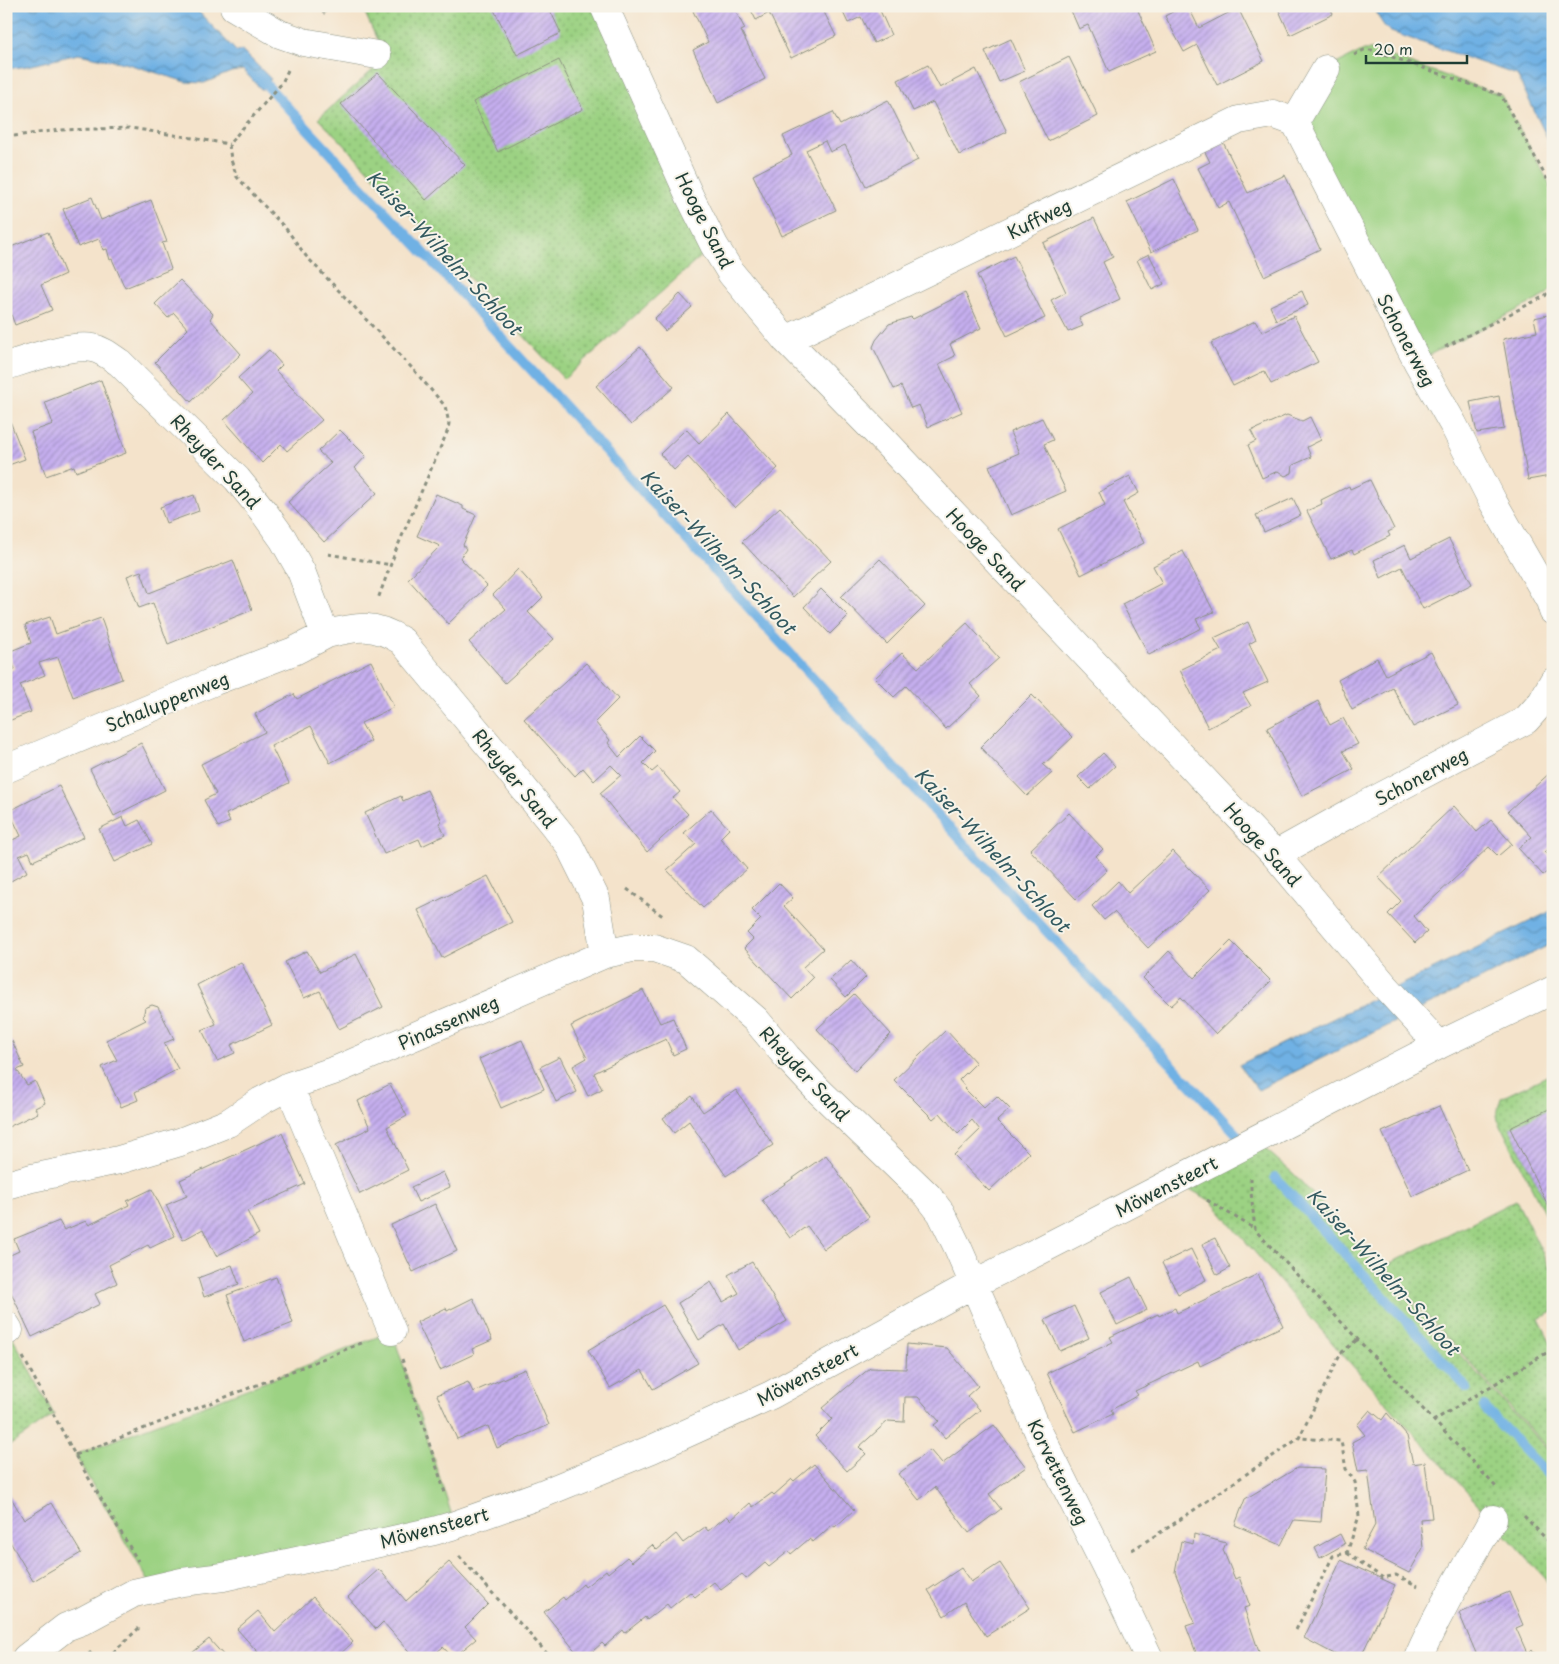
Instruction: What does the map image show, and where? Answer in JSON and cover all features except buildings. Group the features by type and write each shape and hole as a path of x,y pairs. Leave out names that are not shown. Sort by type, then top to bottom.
{"street":[{"name":"Hooge Sand","path":"604,6 714,245 731,273 786,340 880,436 1275,855 1384,985 1439,1045"},
{"path":"234,7 280,34 302,42 377,55"},
{"path":"1294,122 1326,68"},
{"name":"Kuffweg","path":"786,340 1239,120 1273,114 1294,122"},
{"name":"Schonerweg","path":"1294,122 1417,361 1453,424 1493,502 1550,601 1553,611"},
{"name":"Rheyder Sand","path":"6,366 33,357 81,348 92,348 120,363 244,486 287,546 301,571 320,621 327,634 359,628 382,630 402,641 412,652 568,843 596,899 606,954 632,948 654,948 686,959 756,1020 817,1089 928,1196 941,1213 973,1284"},
{"name":"Schaluppenweg","path":"6,769 206,685 294,651 327,634"},
{"name":"Schonerweg","path":"1275,855 1526,720 1542,702 1553,682"},
{"name":"Pinassenweg","path":"6,1185 119,1160 180,1142 228,1123 261,1101 289,1086 336,1070 606,954"},
{"name":"Möwensteert","path":"26,1658 66,1627 82,1621 134,1592 152,1587 223,1577 444,1528 542,1494 645,1452 771,1395 973,1284 1439,1045 1553,990"},
{"path":"289,1086 392,1331"},
{"name":"Korvettenweg","path":"973,1284 1039,1433 1149,1658"},
{"path":"1418,1658 1446,1601 1493,1520"}],"path":[{"path":"1326,68 1364,50 1372,50 1501,95 1553,190"},
{"path":"282,84 229,144 231,160 237,177 287,230 313,263 446,406 449,423 448,430 378,598 376,629"},
{"path":"6,137 60,130 132,128 229,144"},
{"path":"1417,361 1545,296 1553,288"},
{"path":"287,546 391,565"},
{"path":"624,888 677,926 686,959"},
{"path":"1255,1140 1250,1192 1255,1230"},
{"path":"1175,1181 1236,1216 1255,1230 1498,1489"},
{"path":"8,1328 74,1455 116,1522 152,1587"},
{"path":"74,1455 392,1331 444,1528 465,1562 551,1658"},
{"path":"1106,1567 1169,1527 1299,1438 1341,1353 1358,1339"},
{"path":"1433,1421 1553,1349"},
{"path":"1299,1438 1341,1441 1346,1469 1355,1482 1359,1516 1347,1554"},
{"path":"1518,1510 1553,1546"},
{"path":"1296,1630 1333,1556 1347,1554 1384,1578 1396,1575 1446,1601"}],"green space":[{"path":"362,6 604,6 714,245 564,379 318,119 375,68 378,42"},
{"path":"1364,50 1372,50 1501,95 1553,190 1553,287 1545,296 1417,361 1295,122 1326,69"},
{"path":"1551,1074 1553,1079 1553,1107 1510,1129 1553,1216 1553,1230 1496,1116 1501,1098"},
{"path":"1255,1140 1295,1175 1553,1456 1553,1587 1341,1353 1211,1201 1175,1181"},
{"path":"1516,1200 1553,1274 1553,1312 1539,1319 1553,1347 1553,1454 1383,1267"},
{"path":"9,1330 54,1415 6,1448 6,1332"},
{"path":"392,1331 455,1525 152,1587 75,1455"}],"water":[{"path":"6,6 193,6 237,52 242,50 271,79 262,90 243,70 231,72 204,83 186,82 125,63 78,54 28,66 6,69"},
{"path":"1374,6 1553,6 1553,150 1517,75 1391,32 1383,24"},
{"path":"1553,910 1553,943 1258,1090 1239,1065"}],"waterway":[{"name":"Kaiser-Wilhelm-Schloot","path":"258,76 439,269 971,851 1237,1134"},
{"name":"Kaiser-Wilhelm-Schloot","path":"1275,1177 1467,1388"},
{"name":"Kaiser-Wilhelm-Schloot","path":"1484,1407 1553,1480"}]}
